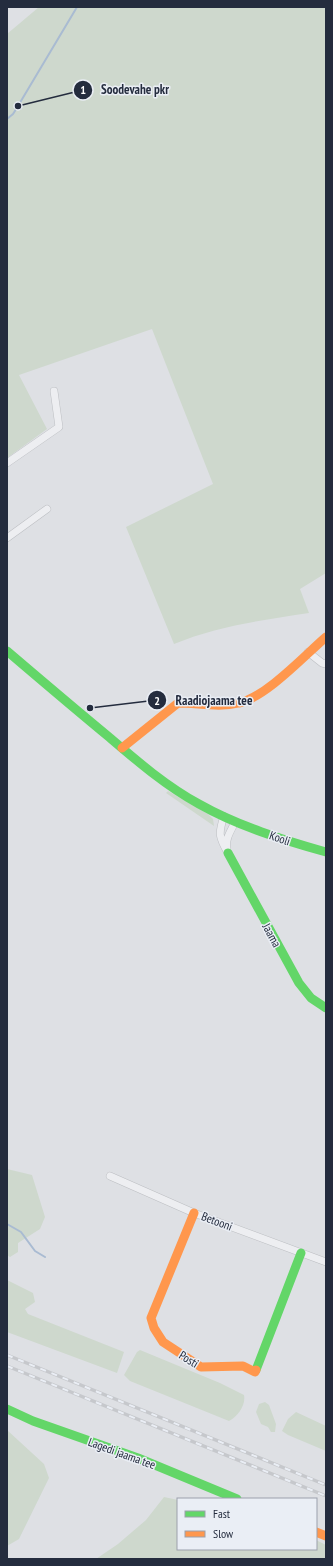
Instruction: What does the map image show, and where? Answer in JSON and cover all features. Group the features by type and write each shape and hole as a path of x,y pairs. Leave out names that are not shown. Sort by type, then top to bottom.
{"street":[{"path":"7,463 59,427 54,391"},
{"path":"7,538 47,509"},
{"path":"122,748 178,703 230,704 242,702 271,685 326,637"},
{"name":"Kooli","path":"7,651 166,783 198,803 236,822 326,852"},
{"path":"308,652 322,663 326,664"},
{"name":"Jaama","path":"224,816 219,830 222,841 228,853 299,983 311,998 326,1008"},
{"path":"228,853 226,843 228,835 236,822"},
{"name":"Betooni","path":"110,1176 194,1212 326,1262"},
{"name":"Posti","path":"194,1212 151,1318 154,1328 163,1342 201,1368 243,1366 255,1372 301,1253"},
{"name":"Lagedi jaama tee","path":"7,1409 32,1421 138,1458 235,1498"}],"shaded area":[{"path":"39,7 326,7 326,573 300,589 309,613 223,628 174,644 126,527 213,484 152,329 19,375 47,429 7,458 7,34"},
{"path":"168,791 208,814 213,819 214,826 166,793"},
{"path":"7,1169 32,1175 45,1217 40,1229 18,1243 18,1252 10,1257 7,1255"},
{"path":"7,1280 33,1293 35,1302 25,1309 28,1314 124,1352 117,1373 7,1332"},
{"path":"140,1350 220,1383 244,1395 244,1403 241,1410 229,1421 130,1381 124,1375 137,1352"},
{"path":"265,1402 269,1405 276,1424 275,1432 271,1432 268,1427 261,1424 256,1412 259,1404"},
{"path":"296,1412 326,1426 326,1451 282,1431 288,1419"},
{"path":"7,1430 44,1464 49,1478 19,1539 7,1546"},
{"path":"164,1497 177,1500 177,1550 317,1550 317,1540 326,1545 326,1559 96,1559 118,1544 146,1520"}],"waterway":[{"path":"7,119 13,114 77,7"},
{"path":"7,1224 21,1232 35,1251 45,1257"}],"railway":[{"path":"7,1355 326,1485"},
{"path":"7,1366 326,1496"}],"traffic: fast":[{"path":"7,651 141,764 187,797 214,812 245,826 326,852"},
{"path":"228,853 299,983 311,998 326,1008"},
{"path":"256,1370 301,1253"},
{"path":"7,1409 33,1421 138,1458 235,1498"}],"traffic: slow":[{"path":"122,748 178,703 224,705 239,703 250,699 273,684 326,637"},
{"path":"194,1213 151,1318 154,1328 163,1342 201,1367 243,1366 255,1372 256,1370"},
{"path":"317,1532 326,1536"}],"place":[{"name":"Soodevahe pkr","path":"18,106"},
{"name":"Raadiojaama tee","path":"90,708"}]}
